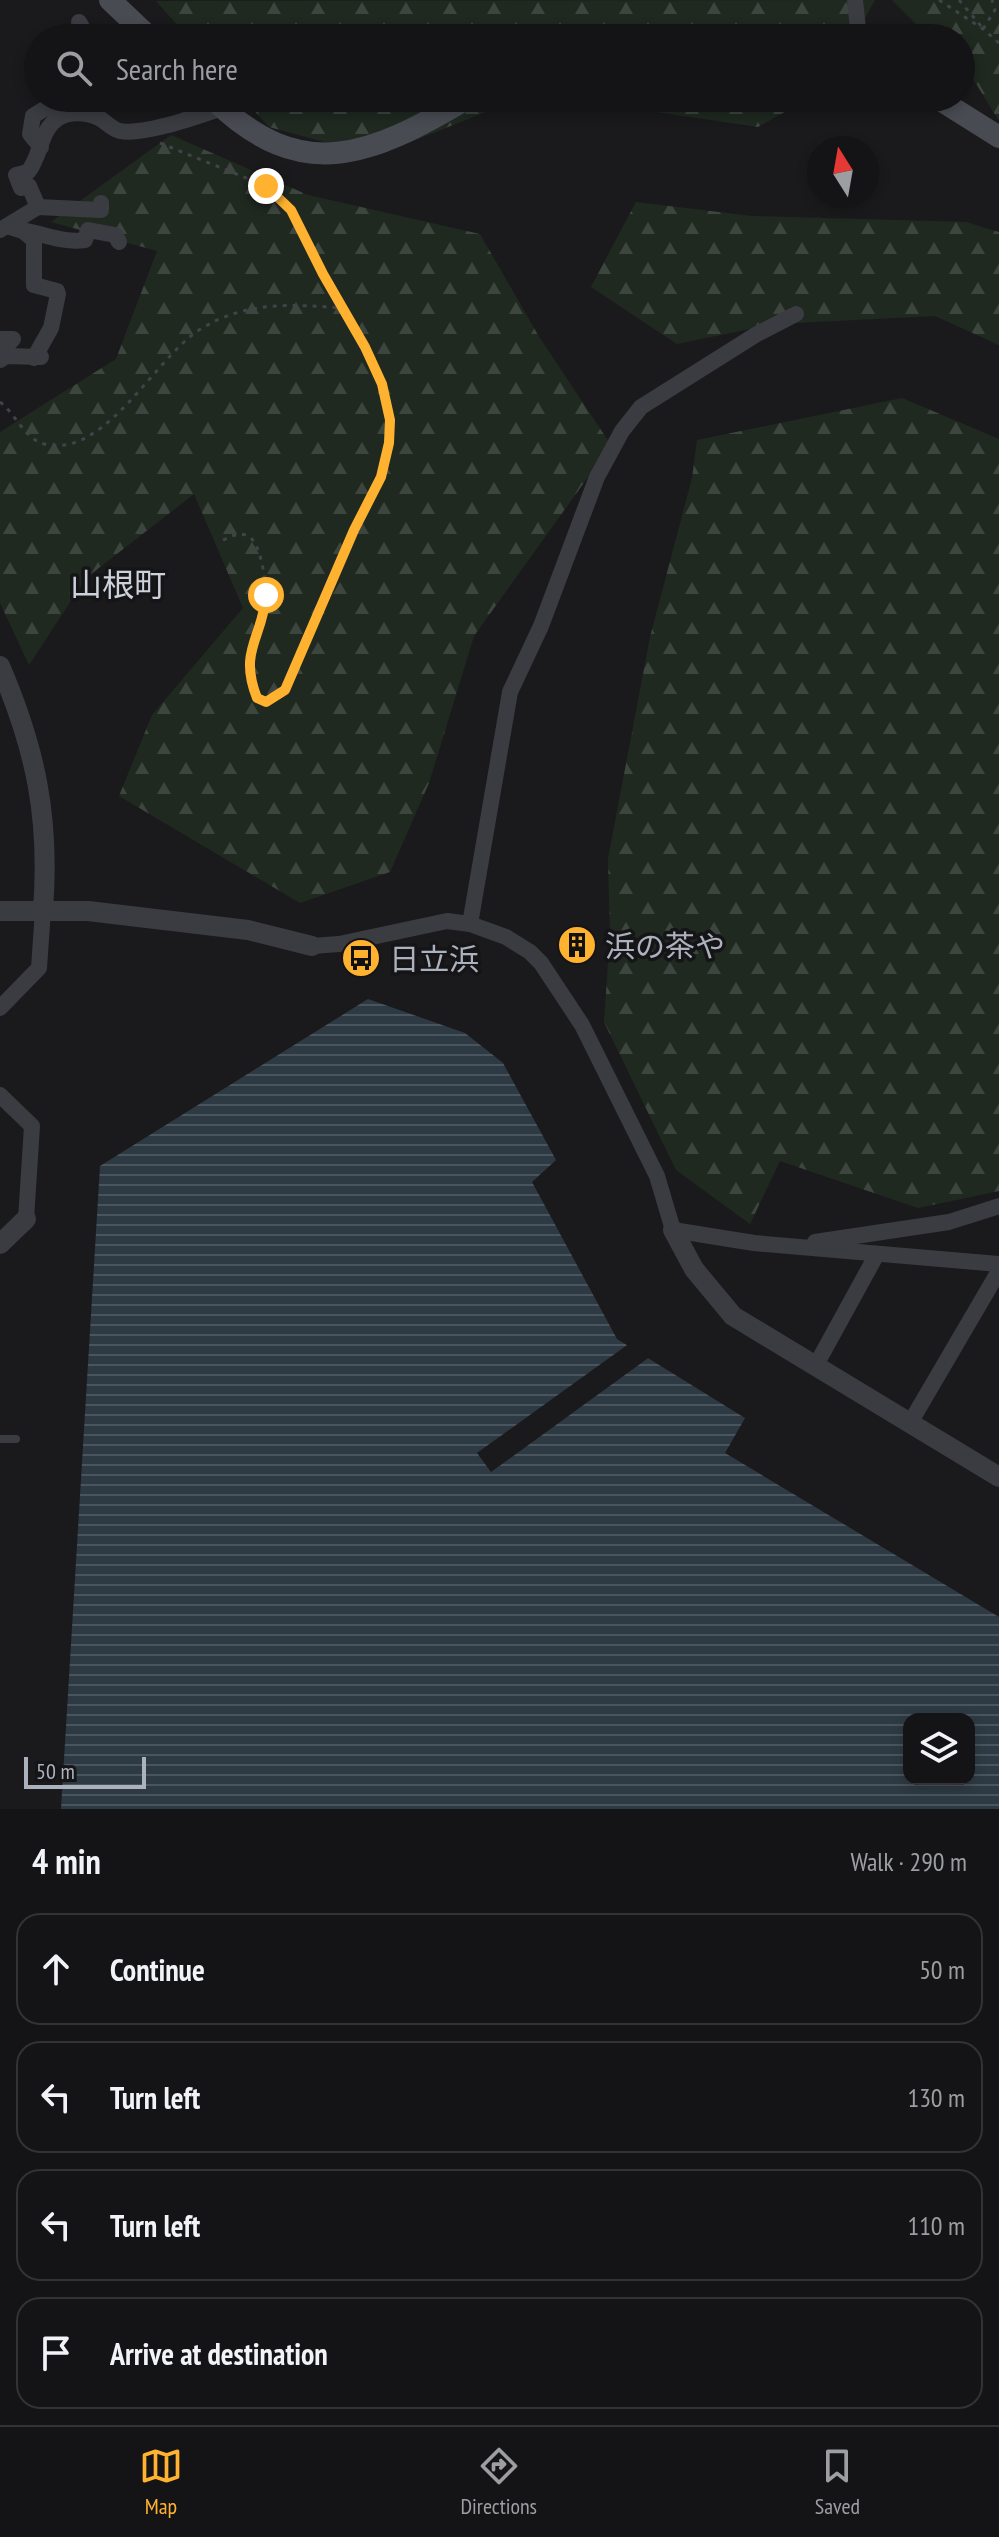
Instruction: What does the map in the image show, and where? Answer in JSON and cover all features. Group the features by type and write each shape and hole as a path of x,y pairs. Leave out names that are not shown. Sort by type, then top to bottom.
{"main road":[{"path":"110,0 135,24"},
{"path":"228,112 270,142 296,151 327,154 369,148 443,112"},
{"path":"959,112 999,137"}],"street":[{"path":"855,0 858,24"},
{"path":"39,112 33,116 30,134 41,147"},
{"path":"38,207 29,186 21,188 16,175 28,172 55,120 73,113 98,117 116,130 136,130 175,123 198,112"},
{"path":"4,228 38,207 101,210 101,203"},
{"path":"4,228 78,241 85,240 88,230 115,235 119,242"},
{"path":"0,360 6,356 40,357 51,328 58,294 57,291 34,285 34,240 26,232"},
{"path":"470,924 510,692 541,626 597,477 622,431 641,407 757,334 796,314"},
{"path":"0,339 13,339 0,353"},
{"path":"0,666 30,744 46,840 39,968 0,1008"},
{"path":"0,911 88,911 248,930 312,946 339,944 447,921 470,924 506,937 541,963 582,1025 657,1176 673,1230 694,1269 733,1316 999,1477"},
{"path":"0,1095 32,1126 26,1219 0,1244"},
{"path":"790,1245 949,1222 999,1206"},
{"path":"673,1230 790,1245 999,1264"},
{"path":"816,1365 877,1254"},
{"path":"910,1423 999,1271"}],"lane":[{"path":"0,1439 16,1439"}],"path":[{"path":"939,0 999,43"},
{"path":"959,0 983,29"},
{"path":"983,29 995,10 992,0"},
{"path":"136,130 164,145 266,186 291,210 341,308 365,347 382,384 390,420 388,454 381,477 354,530 290,681 285,690 272,700 260,702 250,678 250,649 265,606 258,550 253,539 247,535 231,536 218,543"},
{"path":"0,402 13,414 26,434 39,442 50,446 76,443 111,420 179,345 201,329 242,312 273,305 341,308"}],"green space":[{"path":"875,0 862,24 177,24 156,1"},
{"path":"892,0 999,0 999,121 975,82 975,24 916,24"},
{"path":"256,112 486,112 376,156 269,127"},
{"path":"657,112 784,112 758,127"},
{"path":"171,135 308,195 480,234 538,335 611,445 474,636 429,783 390,872 300,903 119,796 152,715 243,608 194,494 86,578 29,665 0,603 0,432 116,359 157,251 51,222"},
{"path":"636,202 752,216 966,222 999,232 999,345 935,316 774,324 677,344 591,287"},
{"path":"902,398 999,439 999,1191 918,1208 780,1161 750,1224 676,1170 604,1022 610,933 608,859 650,637 692,478 697,440"}],"shaded area":[{"path":"368,999 465,1033 503,1063 556,1160 532,1182 617,1339 745,1418 725,1453 999,1617 999,1809 61,1809 100,1166"}],"pier":[{"path":"630,1343 651,1356 491,1472 477,1453"}],"place":[{"name":"浜の茶や","path":"577,945"},
{"name":"日立浜","path":"361,958"}],"district":[{"name":"山根町","path":"118,584"}],"route":[{"path":"266,186 291,210 365,347 378,372 390,420 386,465 354,530 290,681 278,697 260,702 250,678 249,666 250,649 261,621 266,595"}]}
